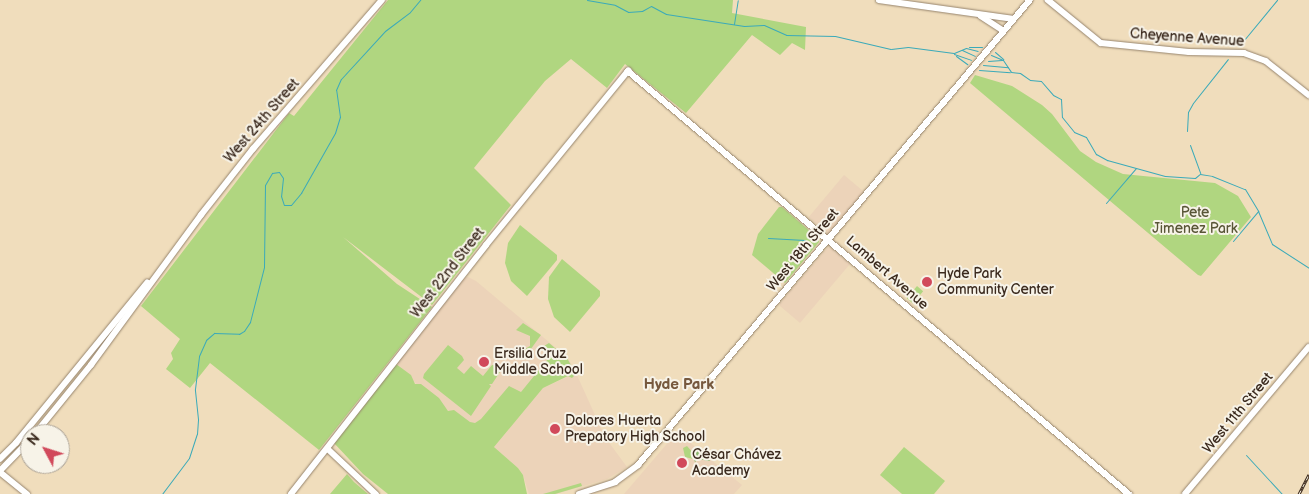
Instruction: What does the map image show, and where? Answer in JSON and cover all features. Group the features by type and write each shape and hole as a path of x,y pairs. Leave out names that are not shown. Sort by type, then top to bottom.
{"street":[{"name":"West 24th Street","path":"43,424 91,365 165,263 253,148 382,0"},
{"path":"879,0 1014,19"},
{"name":"West 18th Street","path":"579,494 615,482 633,470 1030,0"},
{"name":"Cheyenne Avenue","path":"1048,0 1101,43 1190,52 1244,53 1266,61 1309,96"},
{"path":"977,15 994,23 1004,31"},
{"name":"Lambert Avenue","path":"628,71 1129,494"},
{"name":"West 22nd Street","path":"291,494 486,245 628,71"},
{"name":"West 24th Street","path":"0,459 16,444 128,304 165,263"},
{"name":"West 11th Street","path":"1185,494 1309,348"},
{"path":"328,449 376,494"},
{"path":"20,451 0,472 27,494"}],"shaded area":[{"path":"844,175 864,192 829,234 809,217"},
{"path":"830,247 850,264 800,323 780,306 780,303 827,248"},
{"name":"Ersilia Cruz Middle School","path":"468,277 476,281 568,358 575,371 541,387 492,447 395,366 463,278"},
{"name":"Dolores Huerta Prepatory High School","path":"576,373 605,437 627,467 607,479 556,494 529,494 523,475 518,468 494,447 543,388"},
{"name":"César Chávez Academy","path":"677,432 742,485 734,494 624,494"}],"green space":[{"path":"388,0 733,0 732,13 806,27 805,50 792,43 780,55 752,35 686,113 625,64 607,88 571,59 545,81 474,168 511,205 432,305 343,237 397,284 432,307 319,450 210,363 190,388 166,369 173,359 171,353 180,339 141,306 289,113 294,116"},
{"name":"Pete Jimenez Park","path":"975,75 1012,86 1042,105 1052,114 1080,151 1096,162 1123,174 1215,183 1238,196 1251,217 1201,276 1198,275 970,83"},
{"path":"779,207 782,207 819,239 819,242 785,283 752,255 758,234"},
{"path":"520,225 557,255 557,260 527,296 511,281 505,263 508,243"},
{"path":"562,259 600,291 600,296 570,332 554,317 548,299 549,277"},
{"path":"917,286 923,291 913,303 907,298"},
{"path":"523,323 541,335 528,353 525,349 530,346 530,336 516,330"},
{"path":"549,343 567,358 576,374 572,378 568,376 543,388 494,447 518,468 523,475 527,494 388,494 363,474 334,443 396,364 411,375 415,384 421,384 439,398 448,411 454,410 470,422 475,423 481,419 509,386 521,392 552,354 544,346"},
{"path":"448,345 462,356 464,360 457,368 464,374 471,366 483,376 492,365 504,366 492,384 489,384 491,386 471,416 423,378 424,374"},
{"path":"687,446 694,454 693,459 685,457 683,448"},
{"path":"904,447 945,481 934,494 902,494 880,475"},
{"path":"697,449 710,460 698,459 695,462 693,457 696,455 695,450"},
{"path":"347,474 354,482 368,494 330,494"},
{"path":"581,483 582,486 555,494 543,494"}],"waterway":[{"path":"162,494 189,458 197,434 198,419 195,389 199,356 206,340 214,333 239,334 244,331 250,322 264,267 265,185 272,173 279,172 283,178 281,196 284,205 291,205 301,193 335,133 340,117 336,90 341,79 385,31 410,12 420,0"},
{"path":"587,0 615,5 628,12 642,11 651,6 666,14 744,26 764,25 786,35 835,36 891,49 908,47 954,53 966,48 978,51"},
{"path":"734,24 738,0"},
{"path":"1244,40 1277,0"},
{"path":"969,47 982,47"},
{"path":"962,50 975,56"},
{"path":"995,52 1003,59"},
{"path":"954,54 971,60"},
{"path":"991,55 1003,60 1011,72 1020,73 1030,80 1041,81 1053,95 1061,99 1062,117 1074,132 1086,137 1096,154 1107,160 1165,176 1195,178 1200,174 1212,176 1245,189 1258,211 1272,244 1309,268"},
{"path":"956,56 967,64"},
{"path":"1187,131 1188,112 1193,103 1228,59"},
{"path":"988,61 1002,60"},
{"path":"983,65 1008,67"},
{"path":"979,70 1010,72"},
{"path":"1190,145 1200,173"},
{"path":"1106,203 1136,168"},
{"path":"1233,241 1258,211"},
{"path":"768,238 805,240"},
{"path":"1246,455 1282,494"}],"railway":[{"path":"1299,494 1309,474"}],"place":[{"name":"Hyde Park Community Center","path":"927,282"},
{"name":"Ersilia Cruz Middle School","path":"484,362"},
{"name":"Dolores Huerta Prepatory High School","path":"555,429"},
{"name":"César Chávez Academy","path":"682,463"}],"district":[{"name":"Hyde Park","path":"679,385"}]}
